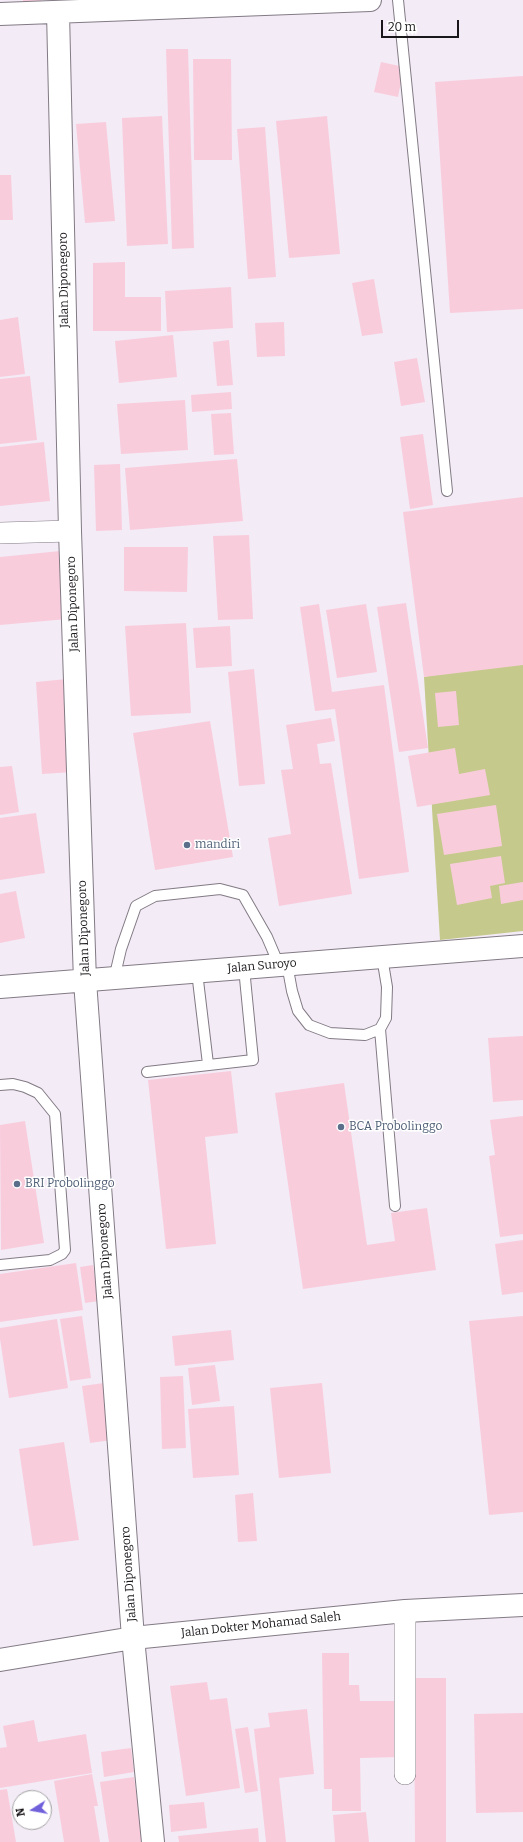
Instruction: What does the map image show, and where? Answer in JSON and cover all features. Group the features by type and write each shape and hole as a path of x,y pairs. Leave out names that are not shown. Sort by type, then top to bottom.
{"street":[{"path":"0,14 370,0"},
{"name":"Jalan Diponegoro","path":"58,12 70,531 85,981 133,1638 153,1842"},
{"path":"0,533 70,531"},
{"name":"Jalan Suroyo","path":"0,987 523,946"},
{"name":"Jalan Dokter Mohamad Saleh","path":"0,1660 133,1638 405,1611 523,1605"},
{"path":"405,1611 405,1774"}],"lane":[{"path":"398,0 447,490"},
{"path":"114,978 120,949 136,906 155,896 220,889 243,895 283,965 298,1011 309,1024 330,1033 365,1035 380,1029"},
{"path":"382,957 387,987 386,1018 380,1029 396,1206"},
{"path":"147,1072 253,1060 244,968"},
{"path":"197,972 208,1064"},
{"path":"0,1084 12,1084 25,1087 38,1093 55,1114 65,1250 62,1254 50,1260 0,1265"}],"green space":[{"path":"523,655 523,931 440,940 424,677"}],"building":[{"path":"23,0 41,0 41,4 23,5"},
{"path":"166,49 188,49 194,248 172,249"},
{"path":"193,59 231,59 232,160 194,160"},
{"path":"381,62 404,67 398,97 374,92"},
{"path":"523,76 523,309 450,313 435,82"},
{"path":"162,116 168,244 127,246 122,118"},
{"path":"327,116 340,254 289,258 276,121"},
{"path":"106,122 115,221 85,223 76,124"},
{"path":"265,127 276,277 248,279 237,129"},
{"path":"0,175 11,175 13,220 0,220"},
{"path":"125,262 125,297 161,297 161,331 93,331 93,263"},
{"path":"374,279 383,333 362,336 352,283"},
{"path":"231,287 233,328 167,332 165,291"},
{"path":"18,317 25,374 0,377 0,320"},
{"path":"284,322 285,356 257,357 255,323"},
{"path":"173,335 177,377 119,383 115,341"},
{"path":"229,340 233,385 217,386 213,342"},
{"path":"417,358 425,402 401,406 394,362"},
{"path":"30,376 37,440 0,444 0,379"},
{"path":"231,392 232,409 192,412 191,395"},
{"path":"185,400 188,450 121,454 117,404"},
{"path":"231,413 234,454 214,455 211,414"},
{"path":"423,434 433,505 410,509 400,437"},
{"path":"44,442 50,501 0,506 0,447"},
{"path":"237,459 243,521 130,530 125,468"},
{"path":"120,464 122,530 96,531 94,465"},
{"path":"523,497 523,665 424,677 403,512"},
{"path":"249,535 253,619 218,620 213,536"},
{"path":"124,547 188,547 187,592 124,591"},
{"path":"60,551 67,619 0,625 0,557"},
{"path":"406,603 428,748 399,752 377,607"},
{"path":"319,604 332,692 384,685 409,872 359,879 335,709 315,711 300,607"},
{"path":"366,604 377,672 337,678 326,610"},
{"path":"186,623 191,713 131,716 125,626"},
{"path":"230,626 232,666 196,668 193,628"},
{"path":"254,669 265,784 239,786 228,672"},
{"path":"67,679 73,772 42,774 36,682"},
{"path":"456,691 459,725 438,727 435,693"},
{"path":"331,718 335,741 317,744 320,764 331,763 352,894 279,906 268,838 291,834 281,770 293,769 286,725"},
{"path":"210,721 233,857 155,870 133,733"},
{"path":"455,748 459,774 485,769 490,795 417,807 408,756"},
{"path":"12,766 19,812 0,815 0,767"},
{"path":"496,805 502,846 444,855 437,814"},
{"path":"36,813 45,873 0,880 0,818"},
{"path":"501,856 505,883 490,886 492,898 457,905 450,864"},
{"path":"523,882 523,900 501,904 499,886"},
{"path":"16,891 25,938 0,943 0,894"},
{"path":"523,1036 523,1100 493,1102 488,1038"},
{"path":"231,1071 238,1133 205,1137 216,1244 166,1249 148,1080"},
{"path":"344,1083 367,1245 395,1241 391,1213 427,1208 436,1270 303,1289 275,1093"},
{"path":"523,1116 523,1234 500,1237 489,1156 495,1155 490,1120"},
{"name":"BRI Probolinggo","path":"25,1121 44,1243 1,1250 0,1125"},
{"path":"523,1240 523,1292 502,1295 495,1244"},
{"path":"76,1263 83,1310 0,1322 0,1274"},
{"path":"93,1265 99,1301 85,1303 80,1267"},
{"path":"82,1316 91,1378 70,1381 60,1319"},
{"path":"523,1316 523,1512 489,1515 469,1321"},
{"path":"57,1319 68,1388 9,1398 0,1339 0,1328"},
{"path":"231,1330 234,1360 175,1366 172,1336"},
{"path":"215,1365 220,1401 192,1405 188,1368"},
{"path":"183,1376 186,1448 162,1449 160,1377"},
{"path":"104,1383 112,1440 90,1443 82,1386"},
{"path":"322,1383 331,1473 279,1478 270,1388"},
{"path":"234,1406 239,1475 193,1478 188,1409"},
{"path":"64,1442 79,1540 33,1546 19,1449"},
{"path":"253,1493 257,1541 238,1542 235,1495"},
{"path":"322,1653 349,1653 349,1685 359,1685 360,1701 400,1701 400,1757 360,1758 361,1811 332,1811 332,1789 324,1789"},
{"path":"414,1678 446,1678 446,1842 415,1842"},
{"path":"207,1682 210,1700 227,1698 240,1788 186,1796 170,1686"},
{"path":"307,1709 314,1774 279,1778 286,1842 266,1842 254,1729 270,1727 268,1713"},
{"path":"523,1713 523,1812 476,1813 474,1714"},
{"path":"34,1720 38,1742 86,1734 92,1773 0,1788 0,1748 7,1747 3,1726"},
{"path":"248,1727 258,1791 245,1793 235,1729"},
{"path":"131,1748 134,1772 104,1777 101,1752"},
{"path":"92,1774 98,1806 94,1806 100,1842 64,1842 54,1781"},
{"path":"134,1777 143,1842 109,1842 100,1782"},
{"path":"7,1789 12,1818 12,1830 14,1830 16,1842 0,1842 0,1790"},
{"path":"204,1802 207,1828 171,1832 169,1805"},
{"path":"366,1812 369,1842 335,1842 333,1815"},
{"path":"258,1828 259,1842 179,1842 178,1836"}],"place":[{"name":"mandiri","path":"187,845"},
{"name":"BCA Probolinggo","path":"341,1127"},
{"name":"BRI Probolinggo","path":"17,1184"}]}
